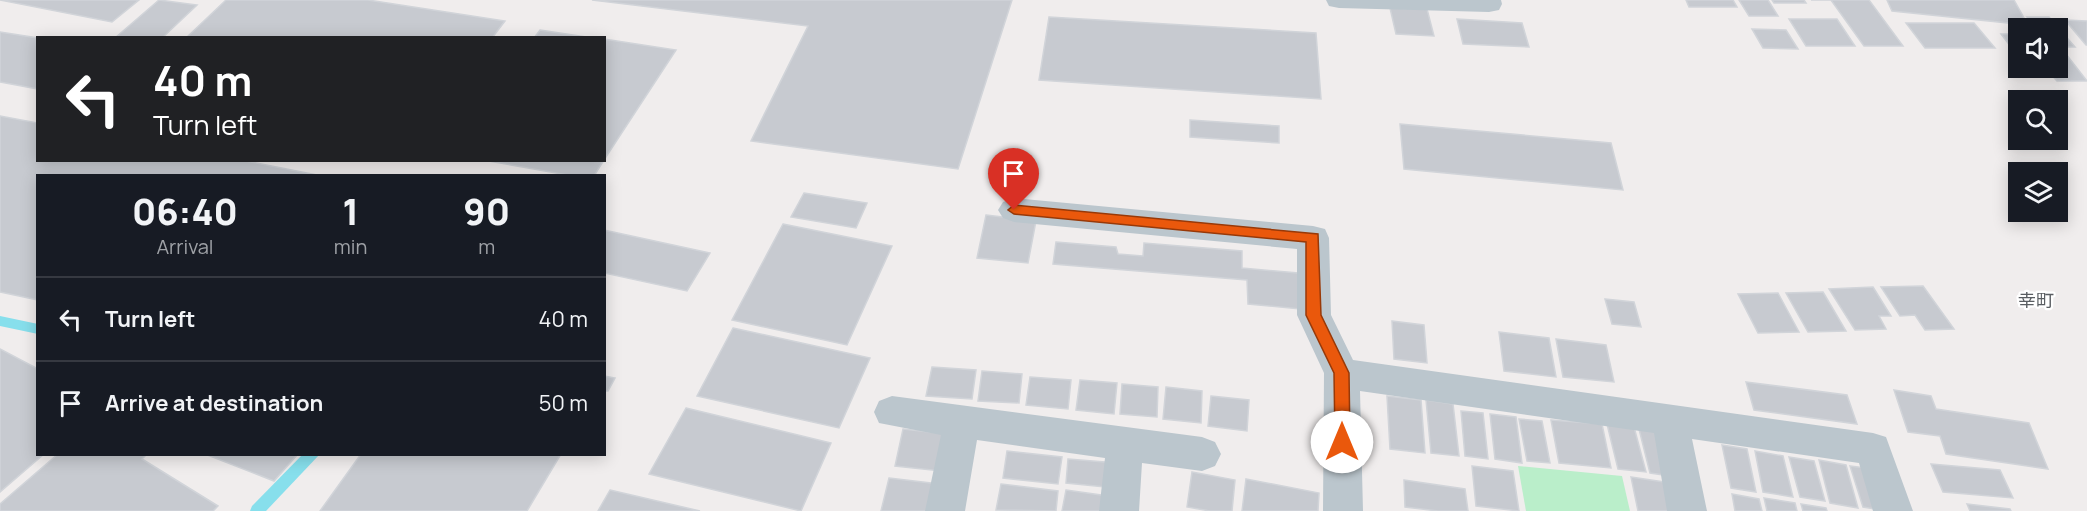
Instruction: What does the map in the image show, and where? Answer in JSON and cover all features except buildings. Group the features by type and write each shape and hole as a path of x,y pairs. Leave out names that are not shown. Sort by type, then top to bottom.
{"street":[{"path":"1339,0 1489,4 1488,0"},
{"path":"1014,210 1313,238 1314,315 1342,373 1343,511"},
{"path":"1342,373 1873,449 1893,511"},
{"path":"892,412 1125,446 1202,454"},
{"path":"1670,419 1687,511"},
{"path":"945,511 962,422"},
{"path":"1119,511 1125,446"}],"green space":[{"path":"1518,466 1622,476 1630,511 1526,511"}],"waterway":[{"path":"0,321 36,329"},
{"path":"257,511 311,456"}],"district":[{"name":"幸町","path":"2036,300"}],"route":[{"path":"1014,210 1313,238 1314,315 1342,373 1342,442"}]}
